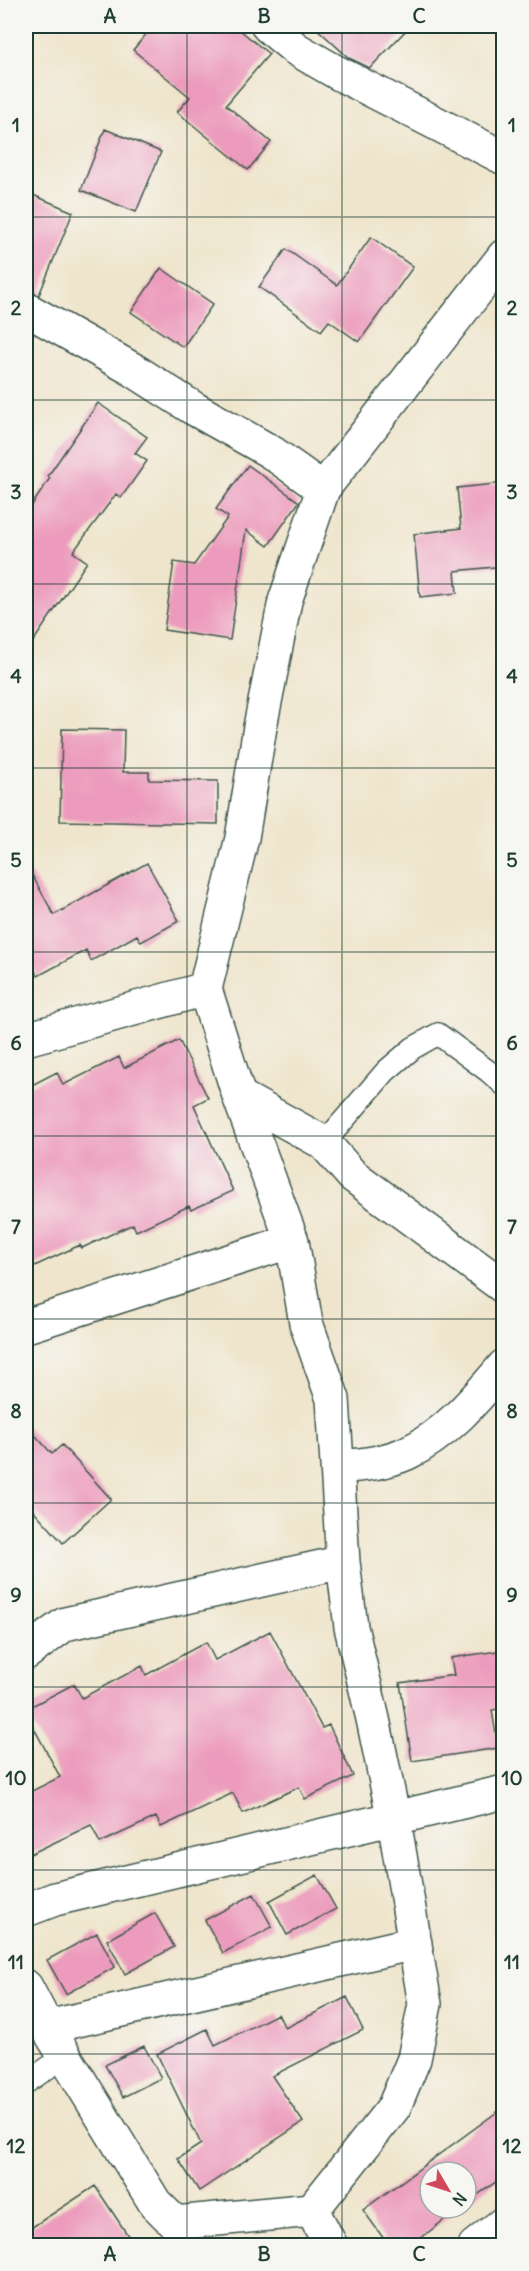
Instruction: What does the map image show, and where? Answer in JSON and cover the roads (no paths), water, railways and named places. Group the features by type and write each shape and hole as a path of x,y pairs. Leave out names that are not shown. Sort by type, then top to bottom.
{"street":[{"path":"268,26 296,49 336,72 504,158"},
{"path":"26,1987 46,2026 155,2203 176,2223 312,2210 394,2107 414,2059 425,2004 394,1820 351,1627 343,1562 333,1399 306,1323 292,1241 238,1096 205,989 242,838 260,728 285,601 323,489 504,255"},
{"path":"26,309 271,452 323,489"},
{"path":"26,1039 205,989"},
{"path":"238,1096 324,1143 352,1175 504,1287"},
{"path":"26,1326 292,1241"},
{"path":"338,1467 375,1463 407,1453 447,1427 504,1366"},
{"path":"26,1653 64,1624 343,1562"},
{"path":"26,1910 55,1899 504,1792"},
{"path":"46,2026 416,1943"},
{"path":"312,2210 331,2246"},
{"path":"475,2246 504,2223"}],"lane":[{"path":"324,1143 386,1071 413,1048 438,1034 504,1085"},
{"path":"26,2083 65,2056"}]}
